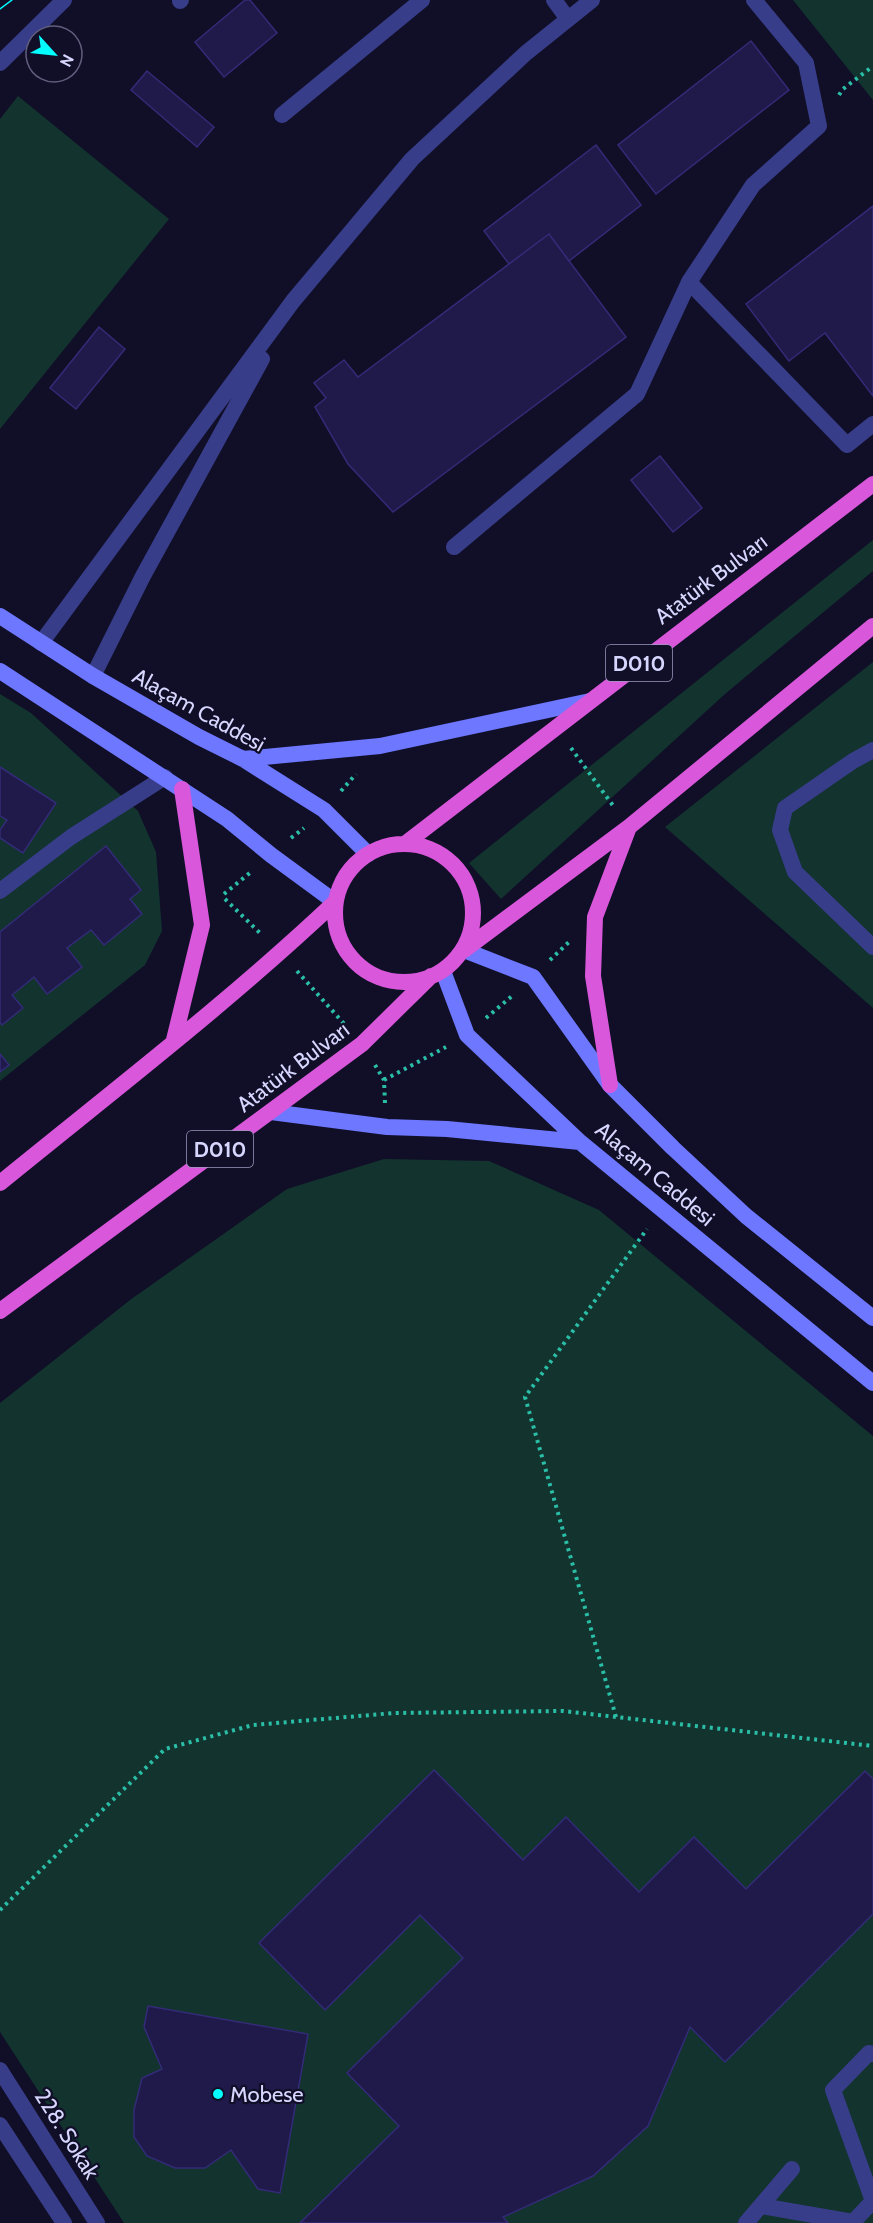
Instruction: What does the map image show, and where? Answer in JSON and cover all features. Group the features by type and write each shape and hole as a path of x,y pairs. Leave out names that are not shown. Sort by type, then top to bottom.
{"highway":[{"name":"Atatürk Bulvarı","path":"406,843 873,484"},
{"name":"D010","path":"406,843 386,846 368,854 352,866 341,883 335,902 335,923 342,943 353,960 370,973 389,980 410,982 437,974 464,951 629,827 873,626"},
{"path":"174,1040 202,925 182,789"},
{"path":"610,1085 592,976 595,917 629,827"},
{"path":"406,843 426,847 445,857 459,872 468,890 472,910 470,930 464,951"},
{"name":"D010","path":"0,1183 279,952 335,902"},
{"name":"Atatürk Bulvarı","path":"0,1311 362,1044 437,974"}],"main road":[{"name":"Alaçam Caddesi","path":"0,616 93,676 199,737 243,759 324,810 368,854"},
{"path":"0,671 227,819 270,855 335,902"},
{"path":"243,759 380,746 590,701"},
{"path":"464,951 533,977"},
{"name":"Alaçam Caddesi","path":"437,974 467,1035 580,1142 873,1383"},
{"name":"Alaçam Caddesi","path":"533,977 610,1085 746,1216 873,1318"},
{"path":"272,1112 387,1127 447,1129 580,1142"}],"street":[{"path":"0,63 64,0"},
{"path":"282,116 423,0"},
{"path":"554,0 568,19"},
{"path":"41,643 293,301 412,159 526,53 592,0"},
{"path":"454,547 637,394 689,282 753,185 819,126 806,63 754,0"},
{"path":"689,282 847,445 873,424"},
{"path":"93,676 143,576 293,301"},
{"path":"873,750 853,761 785,808 780,830 795,872 873,947"},
{"path":"0,891 71,837 165,777"},
{"path":"761,2206 853,2222 873,2201 833,2090 868,2053 873,2054"},
{"name":"228. Sokak","path":"0,2070 97,2223"},
{"path":"0,2124 64,2223"},
{"path":"746,2223 792,2169"}],"path":[{"path":"819,126 843,89 873,66"},
{"path":"556,727 629,827"},
{"path":"199,899 222,896 279,952 362,1044 384,1080 387,1127"},
{"path":"384,1080 467,1035 533,977 595,917"},
{"path":"616,1717 525,1397 661,1209"},
{"path":"0,1910 165,1749 253,1725 394,1713 563,1711 873,1746"}],"green space":[{"path":"793,0 873,0 873,100"},
{"path":"18,96 169,219 0,429 0,119"},
{"path":"873,540 873,571 725,694 501,899 469,863"},
{"path":"873,662 873,1008 665,827"},
{"path":"0,694 31,713 138,811 156,852 162,931 145,965 0,1081"},
{"path":"384,1159 489,1161 599,1210 873,1436 873,2223 124,2223 0,2032 0,1403 130,1300 287,1189"}],"building":[{"path":"245,0 250,0 277,33 224,77 195,42"},
{"path":"751,41 789,90 656,194 618,145"},
{"path":"147,71 214,127 197,147 131,90"},
{"path":"596,145 641,205 569,261 549,234 509,264 484,231"},
{"path":"873,206 873,396 825,333 789,361 746,304"},
{"path":"549,234 626,337 393,512 348,464 315,407 326,398 314,383 344,360 358,377"},
{"path":"99,327 125,349 76,409 50,388"},
{"path":"660,456 702,508 673,532 631,480"},
{"path":"0,767 56,803 23,853 0,838 0,830 7,820 0,816"},
{"path":"106,846 141,890 130,899 142,914 104,945 91,930 67,948 82,967 47,994 34,977 12,995 23,1008 2,1025 0,1022 0,932"},
{"path":"0,1054 9,1065 0,1072"},
{"path":"434,1770 523,1860 566,1817 639,1892 694,1837 746,1889 865,1771 873,1779 873,1914 725,2062 690,2027 648,2126 593,2176 503,2217 508,2223 300,2223 399,2126 347,2073 463,1958 420,1915 325,2010 259,1943"},
{"name":"Mobese","path":"148,2006 308,2034 280,2193 258,2189 231,2150 205,2168 175,2168 147,2156 134,2137 134,2110 142,2078 162,2069 144,2027"}],"tram line":[{"path":"0,9 12,0"}],"place":[{"name":"Mobese","path":"218,2094"}]}
